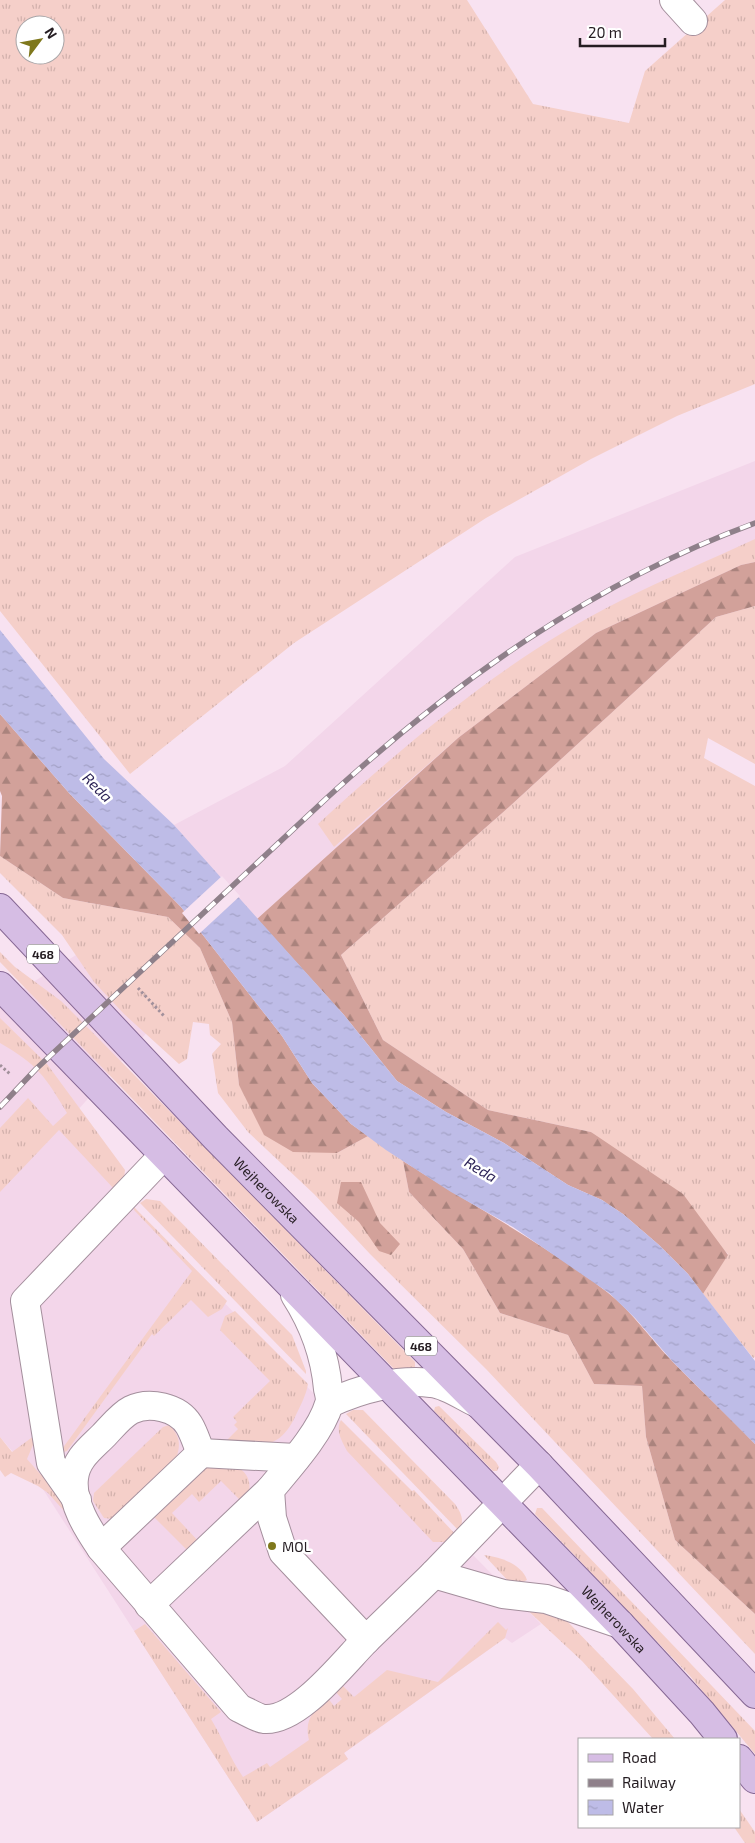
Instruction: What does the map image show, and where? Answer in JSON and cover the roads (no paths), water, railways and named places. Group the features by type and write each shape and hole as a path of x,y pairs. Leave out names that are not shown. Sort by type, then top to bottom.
{"main road":[{"name":"Wejherowska","path":"0,908 216,1138 539,1466 755,1694"},
{"name":"Wejherowska","path":"0,986 620,1624 702,1713 722,1738"},
{"path":"740,1760 755,1779"}],"lane":[{"path":"674,0 693,21"},
{"path":"164,1155 25,1301 51,1463 76,1500 87,1527 101,1548 239,1708 264,1719 288,1714 304,1702 434,1574 539,1466"},
{"path":"289,1284 308,1314 315,1333 326,1371 330,1403"},
{"path":"149,1605 270,1490 312,1436 330,1403 352,1392 387,1385 432,1383 477,1403"},
{"path":"76,1500 74,1479 79,1459 130,1410 144,1406 160,1407 176,1413 189,1424 201,1453"},
{"path":"101,1548 201,1453 296,1458"},
{"path":"270,1490 272,1518 283,1552 366,1640"},
{"path":"434,1574 503,1594 546,1599 620,1624"}],"water":[{"name":"Reda","path":"0,630 104,759 174,825 344,1015 397,1081 446,1112 504,1143 568,1185 602,1200 623,1214 659,1245 688,1274 755,1361 755,1444 673,1362 635,1318 609,1293 513,1227 451,1192 386,1150 351,1124 312,1083 282,1036 181,907 69,793 0,714"}],"railway":[{"path":"0,1107 36,1069 329,796 426,713 529,638 583,605 638,574 696,547 755,523"}],"place":[{"name":"MOL","path":"272,1546"}]}
